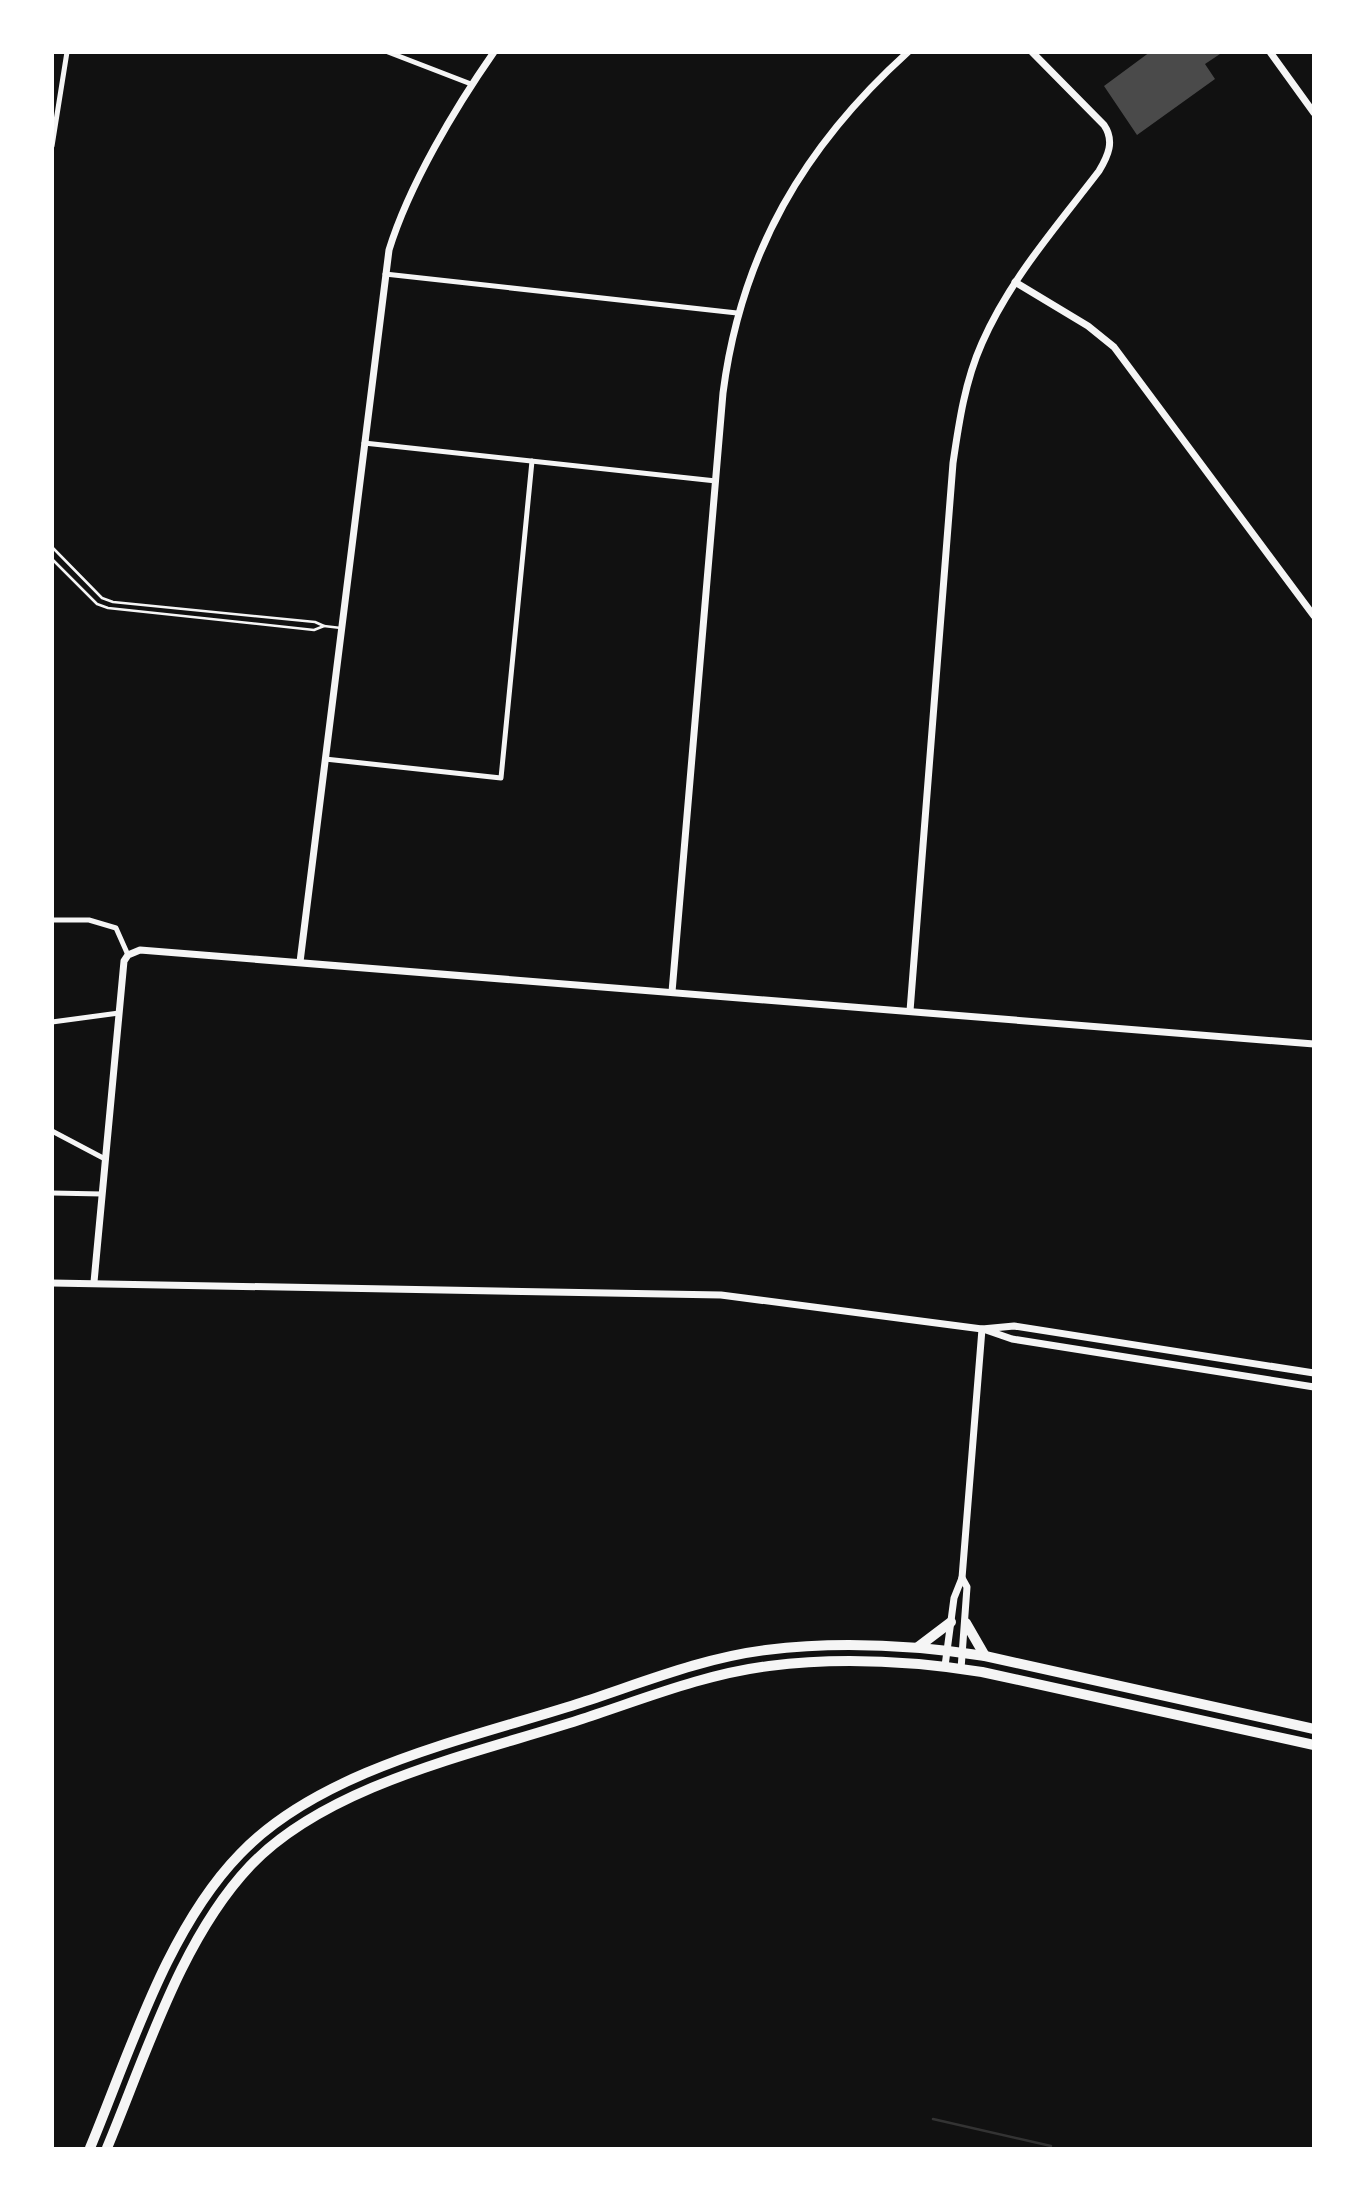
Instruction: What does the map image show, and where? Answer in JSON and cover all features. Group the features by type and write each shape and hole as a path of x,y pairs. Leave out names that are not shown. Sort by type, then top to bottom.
{"highway":[{"path":"917,1648 951,1622"},
{"path":"965,1623 985,1656"},
{"path":"89,2148 186,1925 211,1886 241,1852 285,1815 379,1768 722,1657 802,1647 917,1648 985,1656 1314,1729"},
{"path":"107,2148 200,1933 224,1896 245,1872 294,1828 384,1783 726,1673 836,1661 945,1666 1314,1745"}],"street":[{"path":"52,146 67,52"},
{"path":"388,52 471,85"},
{"path":"300,962 389,250 404,209 471,85 494,52"},
{"path":"672,992 723,393 737,313 784,203 818,150 872,85 908,52"},
{"path":"910,1011 955,448 974,363 993,319 1015,282 1099,171 1109,152 1109,131 1090,107 1032,52"},
{"path":"1270,52 1314,113"},
{"path":"385,274 737,313"},
{"path":"1015,282 1088,326 1119,353 1314,616"},
{"path":"364,443 716,481"},
{"path":"325,759 501,778 532,461"},
{"path":"52,920 89,920 116,928 128,955"},
{"path":"93,1282 124,961 128,955 146,950 1314,1044"},
{"path":"52,1022 119,1013"},
{"path":"52,1131 105,1159"},
{"path":"52,1193 102,1194"},
{"path":"52,1283 721,1295 982,1329 1012,1339 1314,1387"},
{"path":"982,1329 1014,1326 1314,1373"},
{"path":"945,1666 954,1598 962,1578 982,1329"},
{"path":"961,1669 967,1587 962,1578"}],"lane":[{"path":"52,547 102,598 113,602 315,622 341,628"},
{"path":"52,559 97,604 121,610 314,630 324,626"}],"building":[{"path":"1150,52 1223,52 1205,64 1215,79 1137,135 1104,86"}],"waterway":[{"path":"933,2119 1051,2146"}]}
